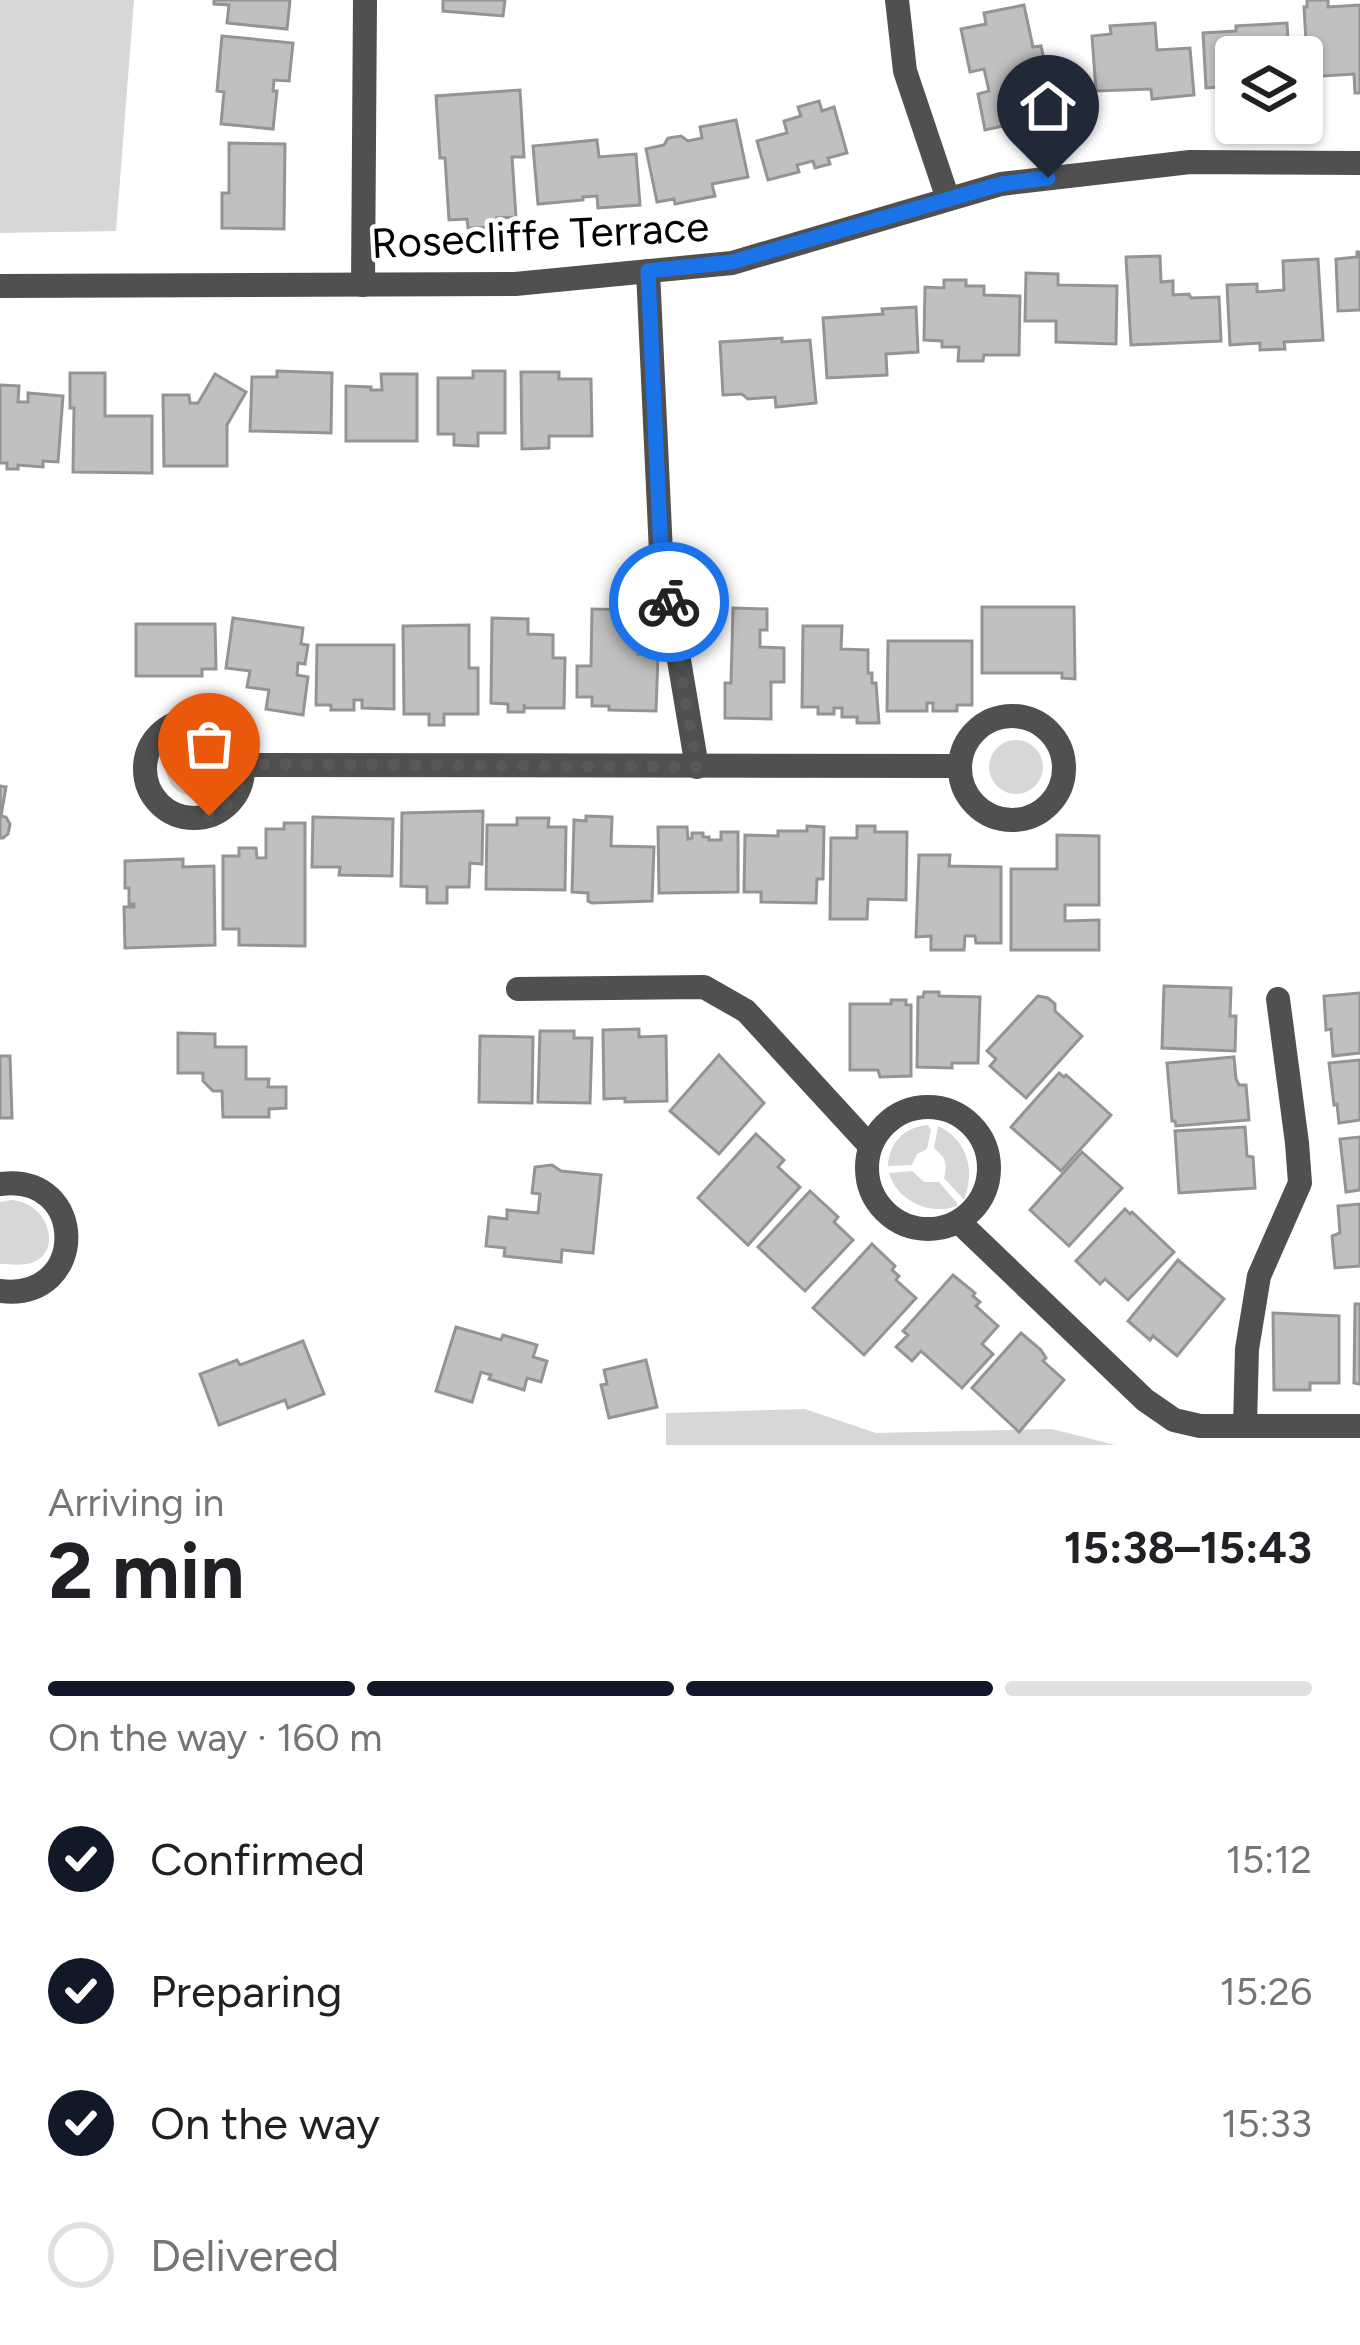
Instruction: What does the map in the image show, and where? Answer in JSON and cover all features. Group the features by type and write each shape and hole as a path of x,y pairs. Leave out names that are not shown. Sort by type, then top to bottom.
{"street":[{"path":"363,285 365,0"},
{"path":"897,0 905,70 949,199"},
{"name":"Rosecliffe Terrace","path":"0,286 515,284 732,262 1001,184 1190,162 1360,163"},
{"path":"648,271 661,553 697,767"},
{"path":"1002,716 1019,716 1036,721 1060,746 1063,781 1045,809 1014,820 997,818 970,798 960,766 973,734 1002,716"},
{"path":"188,719 219,725 232,735 244,764 243,781 224,809 193,819 162,807 151,794 145,762 160,733 188,719"},
{"path":"244,764 960,766"},
{"path":"518,988 704,987 746,1011 870,1146"},
{"path":"1245,1426 1247,1349 1259,1276 1300,1183 1278,999"},
{"path":"939,1107 960,1114 976,1128 986,1147 990,1168 986,1189 976,1208 959,1222 942,1229 904,1225 888,1216 868,1184 870,1146 898,1114 939,1107"},
{"path":"0,1184 32,1186 48,1196 67,1228 67,1245 62,1262 38,1286 21,1292 0,1291"},
{"path":"959,1222 1145,1400 1174,1420 1200,1426 1360,1426"}],"shaded area":[{"path":"0,0 134,0 116,231 0,233"},
{"path":"194,740 214,748 222,768 214,788 194,796 174,788 166,768 174,748"},
{"path":"1016,740 1035,748 1043,767 1035,786 1016,794 997,786 989,767 997,748"},
{"path":"928,1125 927,1149 917,1154 912,1165 888,1166 899,1138"},
{"path":"938,1126 956,1139 966,1157 969,1178 964,1200 944,1178 945,1161 934,1148"},
{"path":"912,1171 924,1182 939,1182 957,1206 936,1209 907,1198 889,1173"},
{"path":"12,1200 35,1210 48,1229 47,1249 31,1263 0,1264 0,1202"},
{"path":"805,1409 876,1433 1052,1429 1115,1445 666,1445 666,1413"}],"building":[{"path":"214,0 290,0 287,29 227,23 229,5 214,4"},
{"path":"443,0 505,0 503,16 443,11"},
{"path":"1307,0 1328,0 1328,7 1360,5 1360,93 1355,93 1354,74 1323,76 1323,36 1306,36"},
{"path":"1024,5 1033,47 1041,46 1050,86 1040,88 1045,110 1025,115 1026,121 985,130 978,94 989,91 984,69 970,72 961,29 986,24 984,13"},
{"path":"1155,23 1157,50 1190,48 1194,95 1152,99 1151,89 1096,91 1092,36 1111,34 1110,26"},
{"path":"1287,23 1288,36 1215,36 1215,87 1206,88 1203,33 1236,31 1236,26"},
{"path":"222,36 293,43 289,81 274,80 273,129 221,124 224,92 217,91"},
{"path":"520,90 524,157 512,157 516,217 497,218 498,227 468,228 467,219 449,220 436,96"},
{"path":"819,101 822,111 834,107 847,153 828,158 830,164 797,165 799,172 768,180 757,141 787,133 784,121 801,116 798,107"},
{"path":"736,120 748,177 712,184 715,196 675,204 674,199 657,202 646,149 664,145 668,138 702,138 700,127"},
{"path":"597,140 599,157 636,154 640,205 598,208 597,196 538,204 533,146"},
{"path":"229,143 285,144 284,229 222,228 222,193 229,193"},
{"path":"1357,252 1360,310 1338,311 1336,259 1357,257"},
{"path":"1160,256 1161,282 1173,281 1173,295 1219,297 1221,341 1131,345 1126,257"},
{"path":"1318,259 1323,340 1284,342 1285,349 1260,350 1260,343 1230,345 1227,285 1257,284 1257,292 1284,290 1283,261"},
{"path":"1026,273 1058,274 1058,285 1117,286 1116,344 1056,342 1056,321 1025,321"},
{"path":"944,280 984,286 984,295 1020,296 1019,355 958,361 959,347 924,340 925,287 944,288"},
{"path":"916,307 918,352 886,354 887,375 827,378 823,318"},
{"path":"782,338 782,342 810,340 816,403 776,407 775,397 723,395 720,342"},
{"path":"277,371 332,373 331,433 250,431 252,377 277,377"},
{"path":"473,371 505,371 505,433 478,433 478,446 454,445 454,434 438,434 438,378 473,378"},
{"path":"521,372 559,372 559,379 591,379 592,436 549,436 549,448 522,449"},
{"path":"70,373 105,373 105,416 152,416 152,473 73,472"},
{"path":"215,374 246,392 227,425 227,466 164,466 163,395 189,395 190,403 198,403"},
{"path":"381,374 417,374 417,441 346,441 346,386 382,390"},
{"path":"0,385 19,386 18,402 28,402 28,393 63,396 58,462 43,461 43,467 18,465 18,469 0,463"},
{"path":"982,607 1074,607 1075,679 1062,678 1062,673 982,673"},
{"path":"733,608 767,609 767,630 760,630 760,647 784,648 784,682 771,682 771,719 725,718"},
{"path":"592,609 639,610 638,654 658,655 656,711 609,710 609,706 592,706 592,697 577,697 577,666 591,666"},
{"path":"233,618 303,628 301,644 308,645 305,664 298,663 297,675 308,677 303,715 266,709 269,690 247,687 250,671 226,668"},
{"path":"492,618 528,619 528,634 553,635 553,658 565,658 564,708 525,708 524,704 524,712 508,712 508,704 491,703"},
{"path":"136,624 215,624 216,669 202,669 202,676 136,676"},
{"path":"469,625 469,668 478,668 478,714 444,714 444,725 429,725 429,714 404,714 403,626"},
{"path":"803,626 842,626 841,649 868,650 879,723 842,717 842,708 834,708 834,714 818,714 818,707 802,707"},
{"path":"888,641 972,641 972,705 957,705 957,711 933,711 933,703 927,703 927,711 887,711"},
{"path":"317,645 394,645 394,709 362,708 362,700 354,700 354,710 316,705"},
{"path":"0,786 6,787 1,816 10,824 3,838 0,838"},
{"path":"483,811 482,864 470,863 469,887 447,887 447,903 427,903 427,887 401,886 402,813"},
{"path":"586,816 612,817 611,846 654,847 652,901 592,903 588,893 572,892 574,820 586,821"},
{"path":"313,817 393,819 392,876 339,875 340,867 312,867"},
{"path":"517,818 549,818 548,827 566,827 565,890 486,889 487,825 517,825"},
{"path":"284,823 305,823 305,946 239,945 239,929 223,929 223,856 239,856 239,848 256,848 257,858 266,858 266,829 284,829"},
{"path":"807,826 824,827 823,879 817,879 816,903 761,902 761,892 744,892 745,835 778,836 778,831 807,831"},
{"path":"857,826 875,826 875,832 907,832 906,900 868,899 867,919 830,919 831,838 857,838"},
{"path":"658,827 687,827 688,839 692,833 703,833 709,840 721,840 721,832 738,832 738,892 659,893"},
{"path":"1057,835 1099,836 1099,905 1065,905 1065,921 1099,920 1099,950 1011,950 1011,869 1057,869"},
{"path":"919,855 950,855 949,866 1001,867 1001,943 976,943 975,936 965,936 964,950 931,950 931,936 916,937"},
{"path":"183,859 183,867 214,866 215,945 125,948 124,907 134,904 129,904 129,888 125,888 125,861"},
{"path":"1164,986 1231,988 1235,1051 1162,1048"},
{"path":"924,992 980,997 978,1063 917,1067 918,997"},
{"path":"1360,993 1360,1053 1333,1056 1324,996"},
{"path":"1038,996 1055,1004 1055,1011 1082,1036 1026,1098 990,1066 996,1059 987,1051"},
{"path":"891,1000 906,1000 911,1005 911,1076 880,1077 878,1070 850,1070 850,1004 891,1004"},
{"path":"639,1029 639,1037 666,1036 667,1101 604,1099 603,1030"},
{"path":"540,1031 574,1031 574,1038 592,1038 590,1103 538,1102"},
{"path":"178,1033 215,1034 215,1047 246,1047 246,1079 269,1079 268,1087 286,1087 286,1108 269,1109 269,1117 223,1117 222,1091 213,1091 203,1081 203,1073 178,1073"},
{"path":"480,1036 533,1037 532,1103 479,1102"},
{"path":"719,1055 764,1103 719,1154 670,1111"},
{"path":"0,1056 10,1056 12,1118 0,1118"},
{"path":"1234,1057 1236,1079 1239,1085 1246,1085 1249,1120 1176,1126 1167,1063"},
{"path":"1360,1060 1360,1120 1339,1123 1329,1063"},
{"path":"1059,1073 1111,1115 1061,1171 1011,1127"},
{"path":"1245,1127 1255,1188 1179,1193 1175,1131"},
{"path":"756,1134 784,1160 778,1167 800,1187 748,1245 698,1198"},
{"path":"1360,1137 1360,1190 1346,1192 1340,1139"},
{"path":"1082,1152 1122,1188 1069,1246 1030,1210"},
{"path":"552,1165 561,1171 601,1175 593,1253 562,1250 561,1262 504,1256 505,1248 486,1246 489,1217 507,1219 507,1210 538,1213 540,1194 532,1193 535,1167"},
{"path":"810,1191 838,1217 834,1222 853,1240 805,1291 758,1247"},
{"path":"1360,1204 1360,1266 1335,1268 1332,1236 1340,1233 1338,1206"},
{"path":"1125,1209 1174,1252 1128,1300 1105,1279 1100,1284 1076,1261"},
{"path":"872,1244 895,1266 896,1280 916,1298 864,1355 813,1308"},
{"path":"1178,1260 1224,1299 1177,1356 1128,1321"},
{"path":"953,1275 975,1293 980,1302 976,1306 998,1326 982,1344 993,1354 962,1388 921,1351 912,1361 896,1347 908,1335 903,1331"},
{"path":"1355,1304 1360,1304 1360,1384 1354,1383"},
{"path":"1273,1313 1339,1316 1339,1383 1310,1383 1310,1390 1274,1390"},
{"path":"456,1327 537,1345 533,1357 547,1361 541,1382 527,1378 524,1390 481,1372 472,1402 436,1391"},
{"path":"1021,1333 1064,1380 1019,1432 972,1388"},
{"path":"303,1341 324,1394 288,1408 285,1400 219,1425 200,1374 237,1360 240,1365"},
{"path":"646,1360 657,1407 609,1418 601,1385 607,1384 604,1370"}],"way so far":[{"path":"209,816 236,796 244,764 697,767 669,602"}],"route":[{"path":"669,602 661,553 648,271 732,262 1001,184 1048,178"}]}
